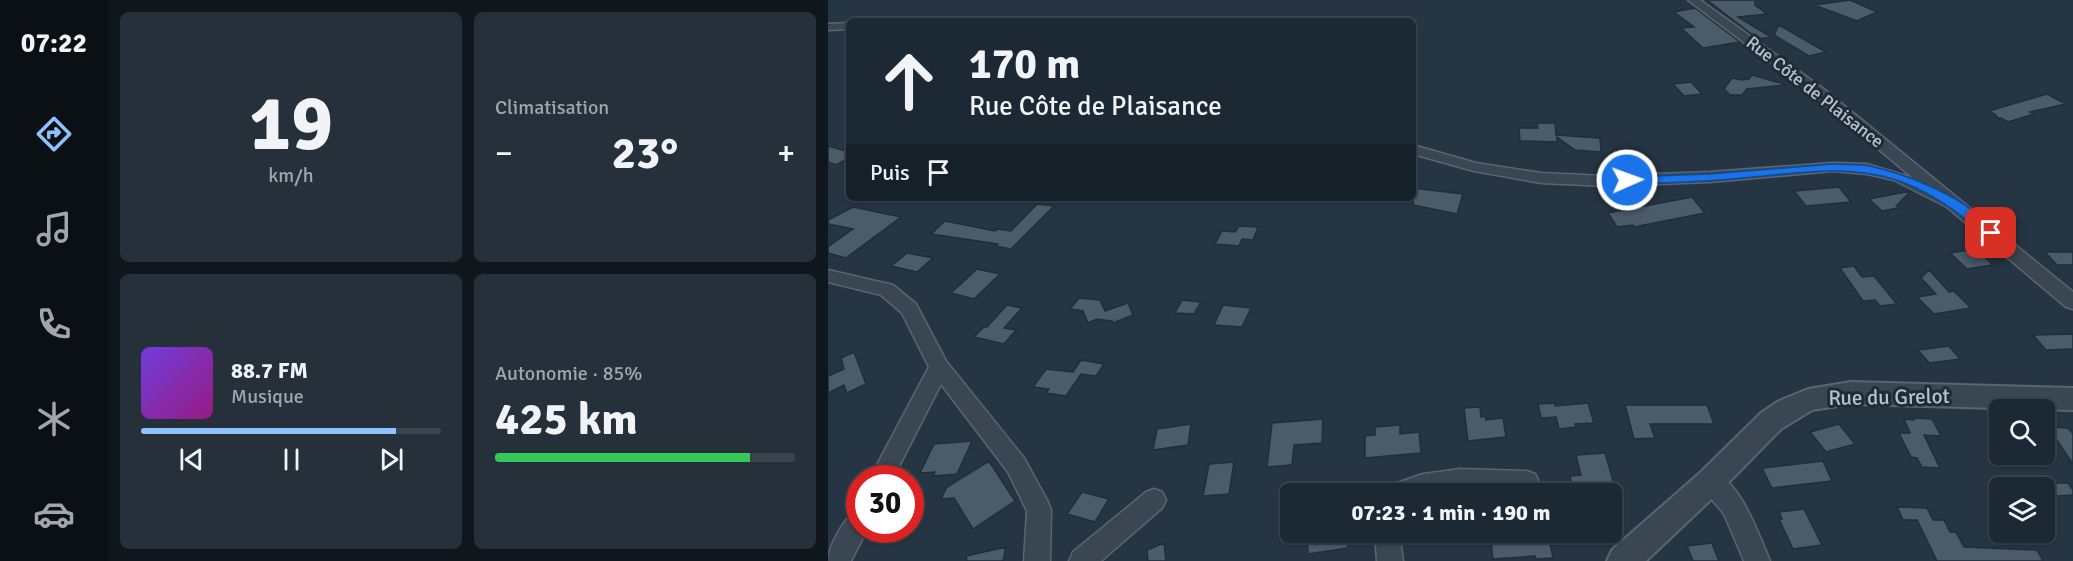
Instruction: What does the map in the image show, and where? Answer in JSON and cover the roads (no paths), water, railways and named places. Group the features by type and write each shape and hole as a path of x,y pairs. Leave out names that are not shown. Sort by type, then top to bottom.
{"street":[{"name":"Rue Côte de Plaisance","path":"1693,0 1781,63 1959,206 2073,302"},
{"path":"828,27 846,26"},
{"path":"1416,150 1474,167 1541,178 1606,181 1710,177 1833,167 1867,169 1899,177 1959,206"},
{"path":"828,276 886,290 909,309 939,366 1016,465 1039,510 1037,561"},
{"path":"888,465 939,366"},
{"name":"Rue du Grelot","path":"1623,561 1771,421 1788,409 1808,400 1851,393 2073,399"},
{"path":"1446,483 1504,478 1527,482"},
{"path":"1710,481 1733,506 1757,561"},
{"path":"1082,561 1154,500"},
{"path":"837,561 847,543"},
{"path":"1388,543 1390,561"}]}
